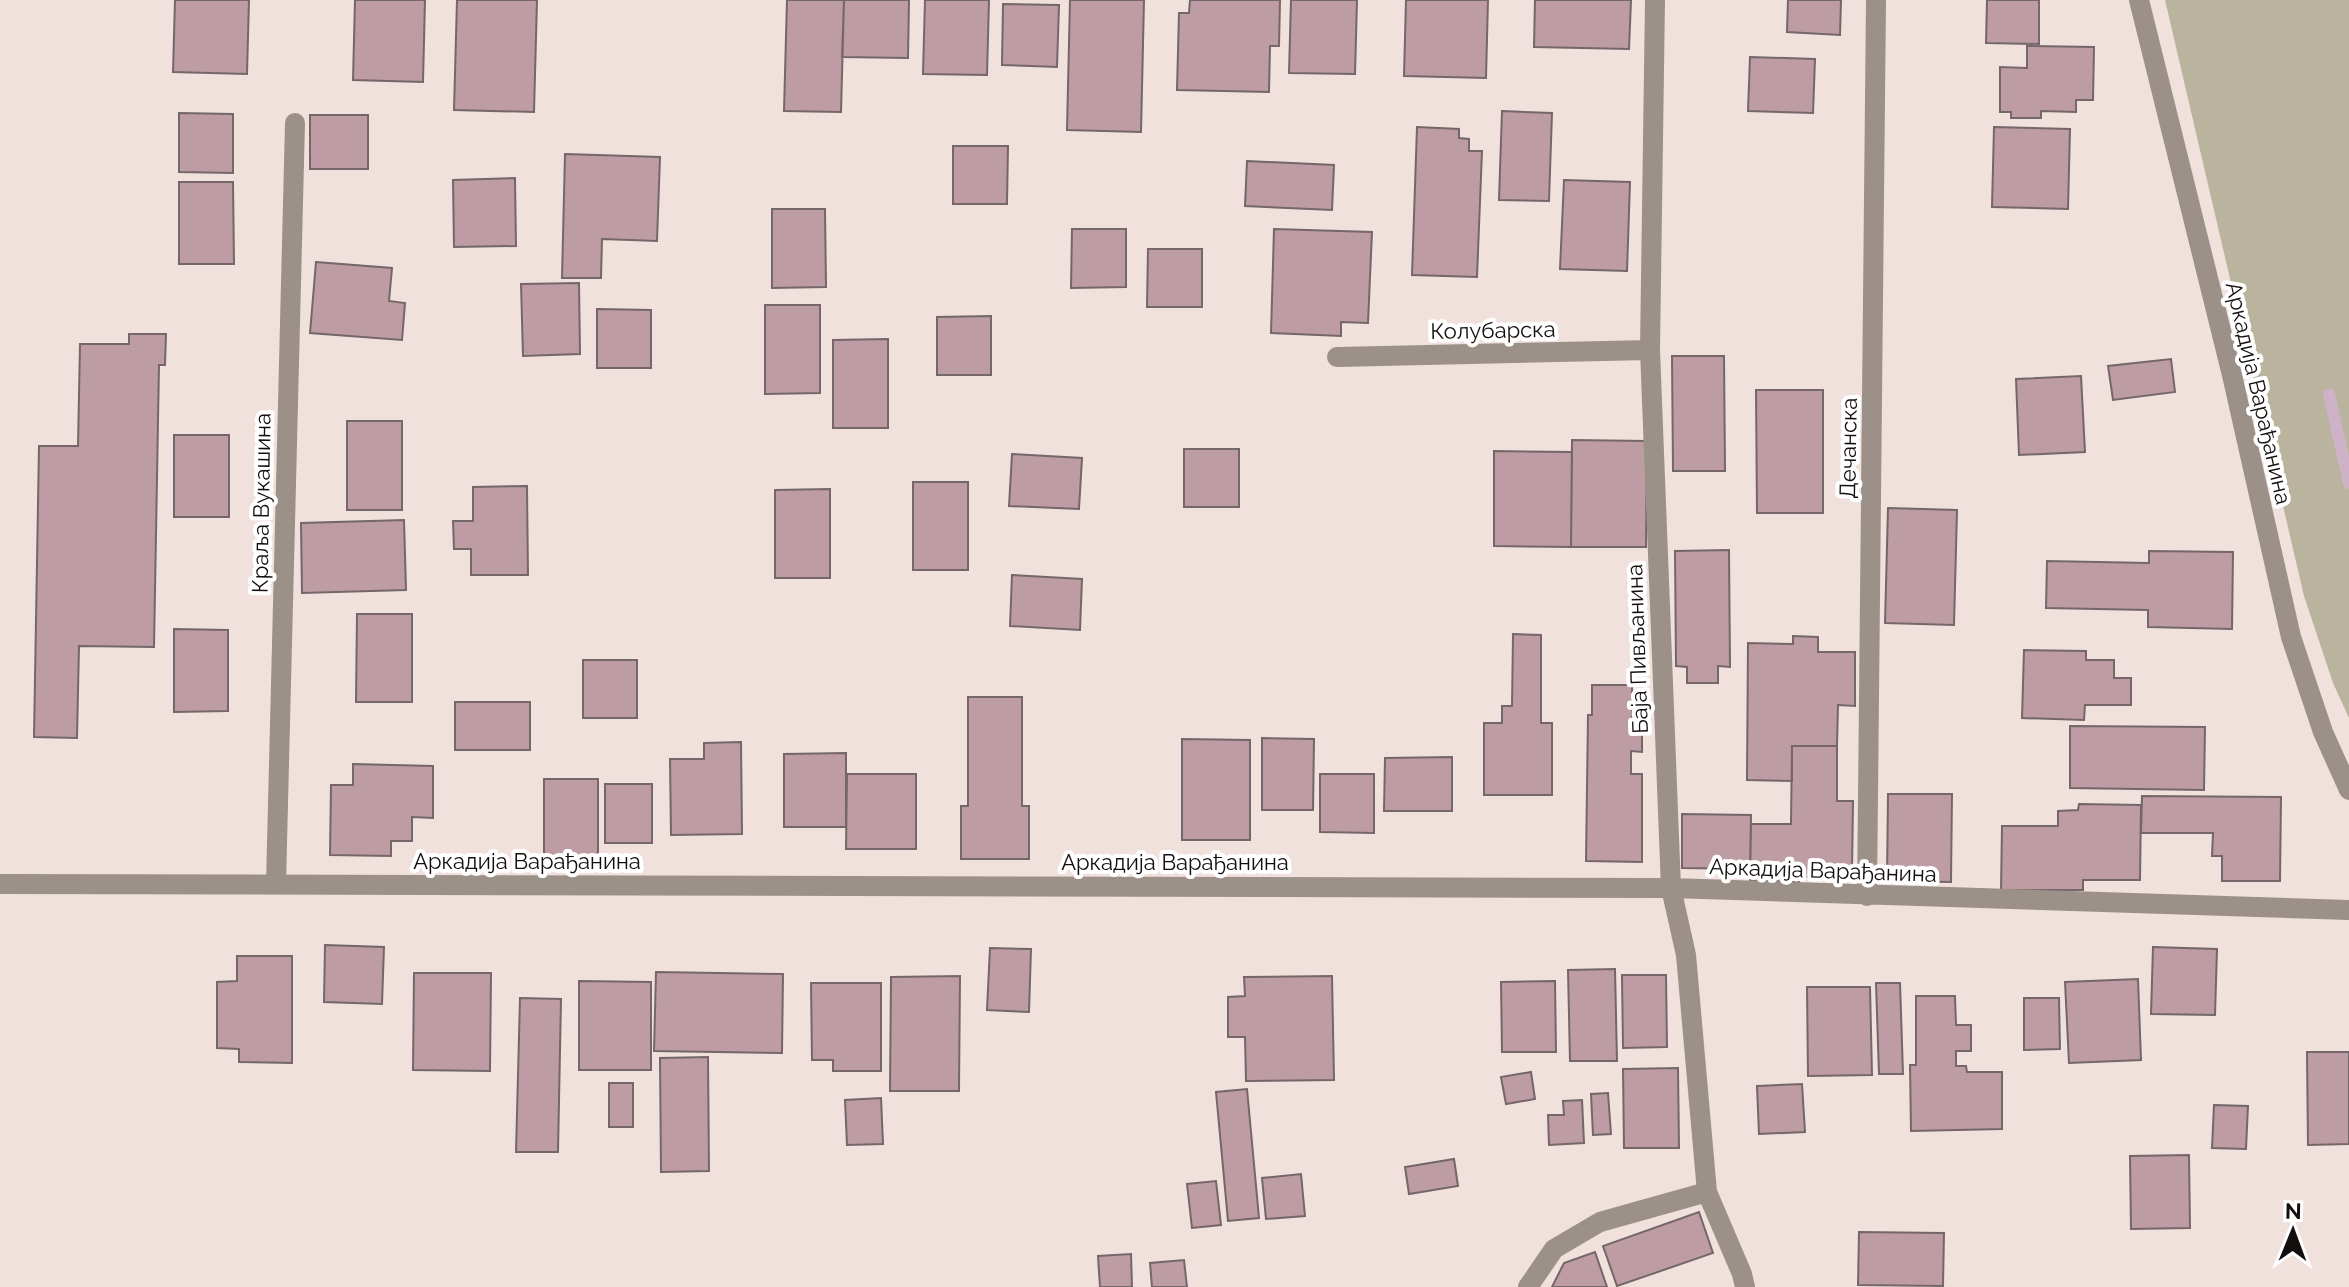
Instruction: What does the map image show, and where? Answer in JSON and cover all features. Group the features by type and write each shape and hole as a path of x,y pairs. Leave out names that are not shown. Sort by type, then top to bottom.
{"street":[{"name":"Баја Пивљанина","path":"1655,0 1650,350 1671,888 1686,955 1707,1192 1745,1287"},
{"name":"Дечанска","path":"1867,896 1876,0"},
{"name":"Аркадија Варађанина","path":"2139,0 2232,375 2291,637 2323,732 2349,790"},
{"name":"Краља Вукашина","path":"276,884 295,123"},
{"name":"Колубарска","path":"1337,357 1650,350"},
{"name":"Аркадија Варађанина","path":"0,884 1671,888 2349,910"},
{"path":"1528,1287 1554,1249 1600,1222 1707,1192"}],"shaded area":[{"path":"2165,0 2349,0 2349,718 2333,683 2304,596"}],"building":[{"path":"175,0 249,0 247,74 173,72"},
{"path":"355,0 425,0 423,82 353,80"},
{"path":"457,0 537,0 534,112 454,110"},
{"path":"787,0 844,0 841,112 784,111"},
{"path":"844,0 909,0 908,58 842,57"},
{"path":"925,0 989,0 987,75 923,74"},
{"path":"1070,0 1144,0 1141,132 1067,130"},
{"path":"1190,0 1280,0 1279,46 1270,46 1269,92 1177,90 1179,13 1189,13"},
{"path":"1291,0 1357,0 1355,74 1289,73"},
{"path":"1406,0 1488,0 1486,78 1404,76"},
{"path":"1535,0 1631,0 1629,49 1534,47"},
{"path":"1788,0 1841,0 1840,35 1787,32"},
{"path":"1987,0 2039,0 2039,44 1986,43"},
{"path":"1003,4 1059,5 1057,67 1002,65"},
{"path":"2027,46 2094,47 2093,100 2076,100 2076,112 2041,111 2041,118 2011,118 2011,112 2000,112 2000,67 2027,68"},
{"path":"1750,57 1815,59 1813,113 1748,111"},
{"path":"1502,111 1552,113 1549,201 1499,200"},
{"path":"179,113 233,114 233,173 179,172"},
{"path":"310,115 368,115 368,169 310,169"},
{"path":"1417,127 1459,129 1459,138 1469,139 1469,151 1482,151 1477,277 1412,275"},
{"path":"1994,127 2070,129 2068,209 1992,207"},
{"path":"953,146 1008,146 1007,204 953,204"},
{"path":"565,154 660,157 657,241 602,239 601,278 562,278"},
{"path":"1247,161 1334,165 1332,210 1245,206"},
{"path":"515,178 516,246 454,247 453,180"},
{"path":"1564,180 1630,182 1627,271 1560,269"},
{"path":"179,182 233,182 234,264 179,264"},
{"path":"772,209 825,209 826,287 772,288"},
{"path":"1072,229 1126,229 1126,287 1071,288"},
{"path":"1274,229 1372,232 1368,323 1341,322 1341,336 1271,333"},
{"path":"1148,249 1202,249 1202,307 1147,307"},
{"path":"316,262 392,268 389,301 405,303 402,340 310,333"},
{"path":"579,283 580,354 523,356 521,284"},
{"path":"765,305 820,305 820,393 765,394"},
{"path":"597,309 651,310 651,368 597,368"},
{"path":"991,316 991,375 937,375 937,317"},
{"path":"129,334 166,334 165,365 159,365 154,647 79,646 77,738 34,737 39,446 78,446 80,344 129,344"},
{"path":"888,339 888,428 833,428 833,340"},
{"path":"1672,356 1724,356 1725,471 1673,471"},
{"path":"2171,359 2175,392 2113,400 2108,366"},
{"path":"2081,376 2085,452 2019,455 2016,379"},
{"path":"1756,390 1823,390 1823,513 1757,513"},
{"path":"347,421 402,421 402,510 347,510"},
{"path":"174,435 229,435 229,517 174,517"},
{"path":"1572,440 1647,441 1646,547 1571,547"},
{"path":"1184,449 1239,449 1239,507 1184,507"},
{"path":"1494,451 1572,452 1571,547 1494,546"},
{"path":"1012,454 1082,458 1079,509 1009,506"},
{"path":"913,482 968,482 968,570 913,570"},
{"path":"527,486 528,575 471,575 471,549 454,549 453,521 473,521 473,487"},
{"path":"830,489 830,578 775,578 775,490"},
{"path":"1888,508 1957,510 1954,625 1885,623"},
{"path":"404,520 406,590 302,593 301,523"},
{"path":"1729,550 1730,667 1718,666 1718,683 1687,683 1687,667 1676,666 1675,551"},
{"path":"2149,551 2233,552 2232,629 2148,627 2148,610 2046,608 2047,561 2149,563"},
{"path":"1012,575 1082,579 1080,630 1010,626"},
{"path":"357,614 412,614 412,702 356,702"},
{"path":"174,629 228,630 228,711 174,712"},
{"path":"1513,634 1541,635 1541,723 1552,723 1552,795 1484,795 1484,723 1502,723 1502,706 1512,706"},
{"path":"1793,636 1818,637 1818,652 1855,652 1855,706 1838,705 1837,746 1792,746 1792,781 1747,780 1748,643 1793,644"},
{"path":"2024,650 2086,651 2086,660 2114,660 2114,678 2131,678 2131,705 2085,705 2084,720 2022,718"},
{"path":"583,660 637,660 637,718 583,718"},
{"path":"1592,685 1632,685 1632,717 1642,717 1642,752 1631,751 1631,774 1642,774 1642,862 1586,861 1588,715 1592,715"},
{"path":"968,697 1022,697 1022,806 1029,806 1029,859 961,859 961,806 968,806"},
{"path":"455,702 530,702 530,750 455,750"},
{"path":"2070,726 2205,727 2204,790 2070,788"},
{"path":"1262,738 1314,739 1313,810 1262,810"},
{"path":"1182,739 1250,740 1250,840 1182,840"},
{"path":"741,742 742,834 671,835 670,759 704,759 704,743"},
{"path":"1792,746 1837,746 1837,801 1853,801 1852,871 1828,872 1828,877 1800,877 1799,882 1750,881 1751,824 1791,824"},
{"path":"846,753 846,827 784,827 784,754"},
{"path":"1452,757 1452,811 1384,811 1385,758"},
{"path":"353,764 433,766 433,818 412,817 412,841 391,841 391,856 330,855 331,785 353,785"},
{"path":"847,774 916,774 916,849 846,849"},
{"path":"1320,774 1374,774 1374,833 1320,832"},
{"path":"544,779 598,779 598,860 544,860"},
{"path":"605,784 652,784 652,843 605,843"},
{"path":"1888,794 1952,794 1951,882 1887,881"},
{"path":"2142,796 2281,797 2280,881 2222,881 2222,856 2212,856 2213,833 2141,833"},
{"path":"2079,804 2141,805 2140,880 2083,880 2083,890 2001,890 2002,826 2058,826 2058,811 2078,810"},
{"path":"1682,814 1751,815 1750,869 1682,868"},
{"path":"325,945 384,947 382,1004 324,1002"},
{"path":"2153,947 2217,949 2215,1015 2151,1014"},
{"path":"990,948 1031,949 1029,1012 987,1010"},
{"path":"237,956 292,956 292,1063 239,1062 239,1049 217,1048 217,982 237,981"},
{"path":"1615,969 1617,1061 1570,1061 1568,970"},
{"path":"656,972 783,974 782,1053 654,1051"},
{"path":"414,973 491,973 490,1071 413,1070"},
{"path":"1622,975 1666,975 1667,1047 1623,1048"},
{"path":"960,976 959,1091 890,1091 891,977"},
{"path":"1332,976 1334,1080 1246,1081 1245,1037 1228,1037 1228,997 1245,996 1244,977"},
{"path":"2138,979 2141,1060 2069,1063 2065,982"},
{"path":"579,981 651,982 651,1070 579,1070"},
{"path":"1555,981 1556,1052 1502,1052 1501,982"},
{"path":"811,983 881,983 881,1071 833,1071 833,1060 812,1060"},
{"path":"1876,983 1900,983 1903,1074 1879,1074"},
{"path":"1807,987 1870,987 1872,1075 1808,1076"},
{"path":"1916,996 1955,996 1956,1025 1971,1025 1971,1051 1956,1051 1956,1066 1966,1066 1967,1072 2002,1072 2002,1129 1911,1131 1910,1065 1916,1065"},
{"path":"520,998 561,999 558,1152 516,1152"},
{"path":"2024,998 2059,998 2060,1049 2024,1050"},
{"path":"2307,1052 2349,1052 2349,1144 2308,1145"},
{"path":"708,1057 709,1171 661,1172 660,1058"},
{"path":"1678,1068 1679,1148 1624,1148 1623,1069"},
{"path":"1531,1072 1535,1099 1506,1104 1501,1077"},
{"path":"609,1083 633,1083 633,1127 609,1127"},
{"path":"1802,1084 1805,1132 1759,1134 1757,1086"},
{"path":"1247,1089 1259,1218 1228,1221 1216,1092"},
{"path":"1608,1093 1611,1134 1593,1135 1591,1094"},
{"path":"881,1098 883,1144 847,1145 845,1100"},
{"path":"1582,1100 1584,1143 1549,1145 1548,1115 1564,1115 1563,1101"},
{"path":"2214,1105 2248,1106 2246,1149 2212,1148"},
{"path":"2189,1155 2190,1228 2131,1229 2130,1156"},
{"path":"1454,1159 1458,1186 1409,1194 1405,1167"},
{"path":"1301,1174 1305,1216 1266,1219 1262,1178"},
{"path":"1216,1181 1221,1225 1192,1228 1187,1184"},
{"path":"1699,1212 1713,1253 1617,1286 1603,1246"},
{"path":"1859,1232 1944,1233 1943,1286 1858,1285"},
{"path":"1595,1252 1607,1287 1552,1287 1564,1263"},
{"path":"1131,1254 1132,1287 1100,1287 1098,1256"},
{"path":"1184,1260 1187,1287 1152,1287 1150,1263"}],"waterway":[{"path":"2329,394 2349,483"}]}
